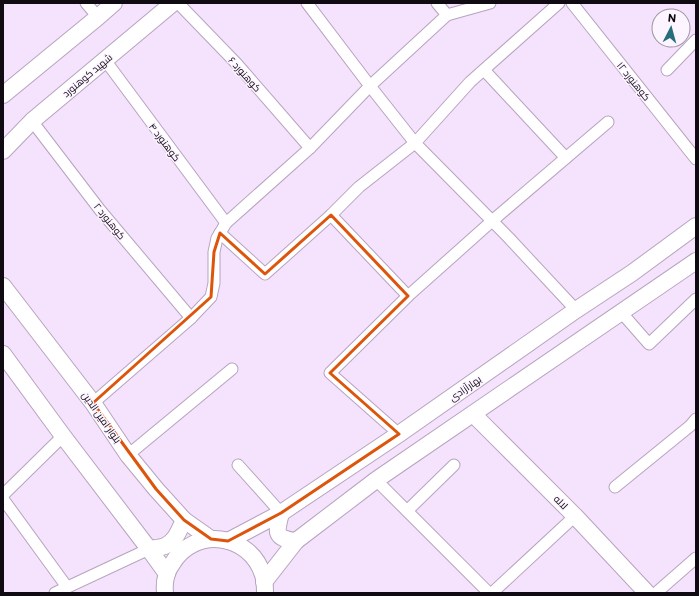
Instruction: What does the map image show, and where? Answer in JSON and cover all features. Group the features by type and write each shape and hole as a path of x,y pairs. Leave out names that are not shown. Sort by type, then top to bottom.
{"main road":[{"path":"3,95 114,3"},
{"name":"شهید کوهنورد","path":"3,151 32,121 173,3"},
{"name":"بهارآزادی","path":"228,541 281,513 399,434 576,310 632,273 696,226"},
{"path":"264,587 296,541 376,480 696,261"},
{"path":"632,273 650,293"},
{"name":"بلوار امین الدین","path":"3,286 93,404 128,455 184,520 211,539"},
{"path":"3,354 167,574"},
{"name":"لاله","path":"474,414 575,516 647,593"},
{"path":"281,513 277,529 279,535 285,539 296,541"},
{"path":"149,549 165,546 172,541 178,534 184,520"},
{"path":"165,593 167,574 174,559 183,550 194,543 211,539 228,541 244,548 251,554 260,568 264,587"}],"street":[{"path":"86,3 98,17"},
{"name":"کوهنورد ۶","path":"178,3 237,64 310,148"},
{"path":"307,3 415,143 492,221 576,310"},
{"path":"437,3 447,15"},
{"path":"93,404 191,318 211,297 214,284 214,252 217,238 223,228 310,148 370,86 447,15 490,3"},
{"path":"408,296 331,215 359,187 415,143 470,82 559,3"},
{"name":"کوهنورد ۱۲","path":"572,3 696,159"},
{"path":"667,70 696,40"},
{"name":"کوهنورد ۴","path":"105,60 223,228 265,274 331,215"},
{"path":"484,70 566,158"},
{"name":"کوهنورد ۲","path":"32,121 100,210 191,318"},
{"path":"399,434 330,373 408,296 492,221 608,122"},
{"path":"621,312 649,344 696,299"},
{"path":"128,455 232,369"},
{"path":"614,487 694,426"},
{"path":"3,495 63,436"},
{"path":"238,465 281,513"},
{"path":"407,511 454,465"},
{"path":"376,480 490,593 575,516"},
{"path":"3,500 67,587"},
{"path":"55,593 149,549"},
{"path":"656,593 696,558"}],"highlighted area":[{"path":"331,215 408,296 330,373 399,434 281,513 228,541 211,539 184,520 156,489 93,403 211,297 214,252 220,233 265,274"}]}
